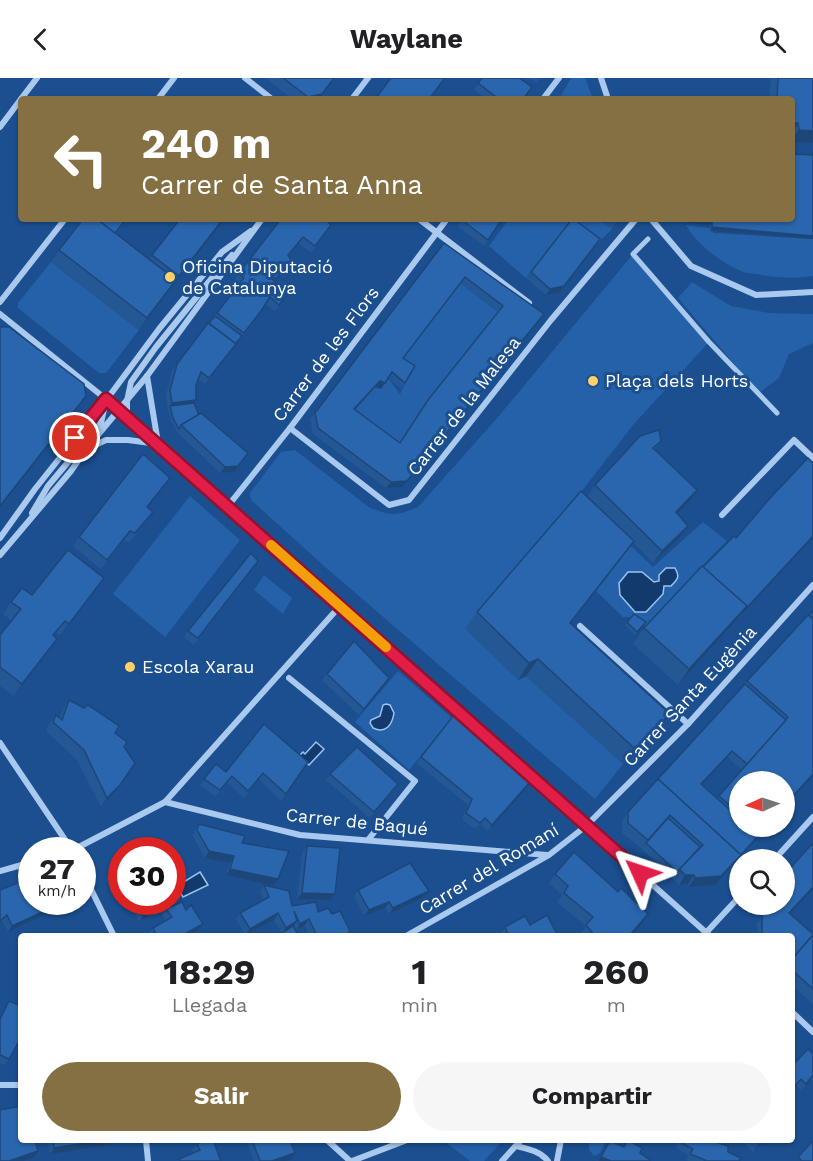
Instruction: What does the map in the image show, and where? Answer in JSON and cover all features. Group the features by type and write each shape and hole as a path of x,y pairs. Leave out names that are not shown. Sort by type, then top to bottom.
{"street":[{"path":"23,96 37,78"},
{"path":"160,96 174,78"},
{"path":"245,78 268,96"},
{"path":"354,96 368,78"},
{"path":"545,96 559,78"},
{"path":"601,78 607,96"},
{"path":"0,127 18,103"},
{"path":"0,302 62,222"},
{"path":"0,555 71,471 118,408 127,401 147,376 260,222"},
{"path":"423,222 532,306"},
{"name":"Carrer de les Flors","path":"228,506 290,428 445,222"},
{"name":"Carrer de la Malesa","path":"290,428 389,505 409,500 551,320 633,222"},
{"path":"654,222 691,266 756,295 813,292"},
{"path":"0,538 35,489 159,329 222,252 256,227"},
{"path":"127,416 131,382 212,278 256,227"},
{"path":"648,239 633,254 709,342 777,413"},
{"path":"542,313 551,320"},
{"path":"0,314 118,408 704,933"},
{"path":"147,376 158,444"},
{"path":"20,531 48,486 101,423 106,399"},
{"path":"87,448 106,440 158,444"},
{"path":"722,515 794,440 813,458"},
{"name":"Carrer Santa Eugènia","path":"586,826 688,724 813,585"},
{"path":"96,838 165,802 340,606"},
{"path":"580,626 688,724"},
{"path":"289,678 416,781 368,840"},
{"path":"0,742 64,837"},
{"name":"Carrer de Baqué","path":"165,802 300,835 549,855"},
{"path":"784,849 813,817"},
{"name":"Carrer del Romaní","path":"411,933 549,855 586,826"},
{"path":"0,871 18,866"},
{"path":"96,899 113,933"},
{"path":"708,933 729,909"},
{"path":"795,1015 813,1031"},
{"path":"0,1085 18,1085"},
{"path":"146,1143 147,1161"},
{"path":"330,1143 351,1161 399,1143"},
{"path":"502,1161 518,1143"},
{"path":"557,1161 560,1143"},
{"path":"516,1146 543,1154 548,1161"}],"shaded area":[{"path":"571,78 585,78 592,96 561,96"},
{"path":"507,222 602,222 612,229 596,245 568,224 526,278 489,246"},
{"path":"686,225 708,228 714,233 813,239 813,276 785,278 743,272 711,253"},
{"path":"633,254 709,342 633,425 578,496 653,567 703,522 727,541 649,628 632,617 623,617 596,591 622,557 518,679 526,676 623,764 595,799 324,566 252,501 250,493 281,452 295,450 370,508 394,514 418,507 498,417"},
{"path":"51,262 139,330 106,373 99,373 18,308 18,303"},
{"path":"692,282 731,306 769,313 813,314 813,343 789,354 779,378 759,393 678,298"},
{"path":"460,283 498,312 424,406 396,450 349,416 375,387 388,378 400,394 410,373 398,364"},
{"path":"190,496 240,540 165,637 113,594"},
{"path":"666,568 675,568 677,580 671,586 664,586 663,594 646,612 635,612 620,595 619,583 628,572 642,572 654,582 659,581 659,575"},
{"path":"264,575 292,598 283,614 254,590"},
{"path":"398,671 452,718 409,770 355,722"},
{"path":"383,705 390,705 394,713 390,725 381,730 373,728 371,720 380,716"},
{"path":"316,742 324,749 309,765 299,756 303,752 305,754"},
{"path":"200,872 208,885 186,896 186,881"},
{"path":"447,1143 500,1143 484,1161 470,1161"},
{"path":"589,1143 605,1143 600,1153 594,1156 589,1150"}],"building":[{"path":"283,78 334,78 322,94 307,96"},
{"path":"391,78 445,78 431,96 378,96"},
{"path":"482,78 519,78 532,87 525,96 495,96 478,83"},
{"path":"778,78 813,78 813,131 799,130 798,123 795,123 795,96 777,96"},
{"path":"795,154 813,155 813,236 712,227 712,222 795,222"},
{"path":"81,222 101,222 176,280 147,318 59,250"},
{"path":"101,222 124,222 115,233"},
{"path":"178,222 221,222 179,276 152,255"},
{"path":"279,222 328,222 331,225 315,246 303,237 288,255 291,260 276,279 250,259"},
{"path":"465,222 500,222 488,240"},
{"path":"570,222 578,222 600,239 564,286 550,289 531,272"},
{"path":"444,243 544,314 407,481 391,482 318,428 315,413","holes":["465,277 503,306 428,400 400,443 354,409 380,381 385,383 392,372 405,383 415,366 403,358"]},
{"path":"248,261 289,292 279,305 270,297 244,333 217,313 244,278 239,274"},
{"path":"215,316 242,336 236,344 209,323"},
{"path":"208,323 236,344 209,378 201,372 196,385 196,400 172,403 170,390 177,364"},
{"path":"0,327 9,327 84,384 86,396 0,506"},
{"path":"194,403 199,415 181,425 179,429 170,406"},
{"path":"201,413 248,453 238,466 225,467 181,425"},
{"path":"659,430 661,441 653,448 697,490 676,512 688,526 662,551 595,485 640,436"},
{"path":"143,454 170,478 147,507 153,512 135,533 130,531 107,560 79,537"},
{"path":"808,458 813,463 813,536 742,613 747,606 703,567 734,536 736,538"},
{"path":"581,491 634,541 570,623 670,714 634,748 538,659 529,663 477,612"},
{"path":"68,550 104,578 69,624 65,621 53,635 57,639 22,684 0,667 0,635 21,609 11,602 22,588 32,595"},
{"path":"251,553 258,561 198,638 188,631"},
{"path":"702,566 747,606 689,669 644,628"},
{"path":"634,614 646,622 637,632 627,622"},
{"path":"808,615 813,619 813,774 795,794 795,771 741,771 788,717 747,681"},
{"path":"354,641 389,678 364,709 327,674"},
{"path":"745,684 786,720 747,764 732,751 701,784 729,809 729,837 757,837 746,849 734,849 658,779"},
{"path":"69,700 84,708 88,705 119,726 115,733 127,742 124,747 135,763 120,785 107,798 84,750 53,722 56,715 62,720"},
{"path":"457,711 530,782 492,825 485,818 480,823 466,813 472,799 421,757"},
{"path":"264,724 308,762 286,794 263,773 248,791 232,776 220,790 204,779 216,764 226,772"},
{"path":"357,747 398,784 374,812 330,774"},
{"path":"658,779 734,849 729,849 729,868 721,876 695,878 694,875 685,875 679,869 703,845 670,815 648,840 628,823 628,812"},
{"path":"729,785 729,805 719,796"},
{"path":"668,818 700,847 677,872 646,843"},
{"path":"199,824 245,836 242,843 289,851 278,879 230,869 234,856 209,851 197,830"},
{"path":"813,843 813,887 795,906 795,863"},
{"path":"307,846 340,848 335,894 302,893"},
{"path":"574,852 618,892 621,888 648,914 632,933 591,933 586,925 593,917 564,893 568,886 555,874"},
{"path":"410,863 429,891 393,908 389,902 369,910 358,890"},
{"path":"18,883 18,915 36,915 12,926 7,915 0,921 0,890"},
{"path":"264,885 289,891 292,906 316,902 318,912 328,908 332,914 340,911 350,931 348,933 316,933 309,919 300,924 294,911 297,921 286,928 278,913 250,929 240,913 269,897"},
{"path":"191,905 203,924 186,933 156,933 153,928 172,917 170,915 186,915 186,910"},
{"path":"547,915 556,933 508,933 505,927 525,916 530,925"},
{"path":"791,915 813,935 795,956 795,933 762,933 762,916"},
{"path":"293,926 297,933 282,933"},
{"path":"813,935 813,989 795,973 795,956"},
{"path":"9,1001 18,1005 18,1043 9,1059 0,1055 0,1019"},
{"path":"808,1049 813,1054 813,1075 806,1084 801,1079 795,1086 795,1063"},
{"path":"18,1107 18,1143 36,1143 38,1151 9,1161 0,1161 0,1110"},
{"path":"813,1141 813,1161 802,1161 798,1157"},
{"path":"53,1143 85,1143 54,1148"},
{"path":"214,1143 221,1161 180,1161 179,1159 200,1150 197,1144"},
{"path":"253,1143 291,1143 295,1153 272,1161 260,1161"},
{"path":"609,1143 624,1147 626,1143 633,1143 642,1148 640,1153 650,1161 611,1161 601,1157"},
{"path":"682,1143 718,1143 728,1146 728,1152 741,1158 739,1161 704,1161 690,1154 693,1149"}],"slow traffic":[{"path":"271,545 386,647"}],"place":[{"name":"Oficina Diputació de Catalunya","path":"170,277"},
{"name":"Plaça dels Horts","path":"593,381"},
{"name":"Escola Xarau","path":"130,667"}],"route":[{"path":"75,438 106,399 640,873"}]}
